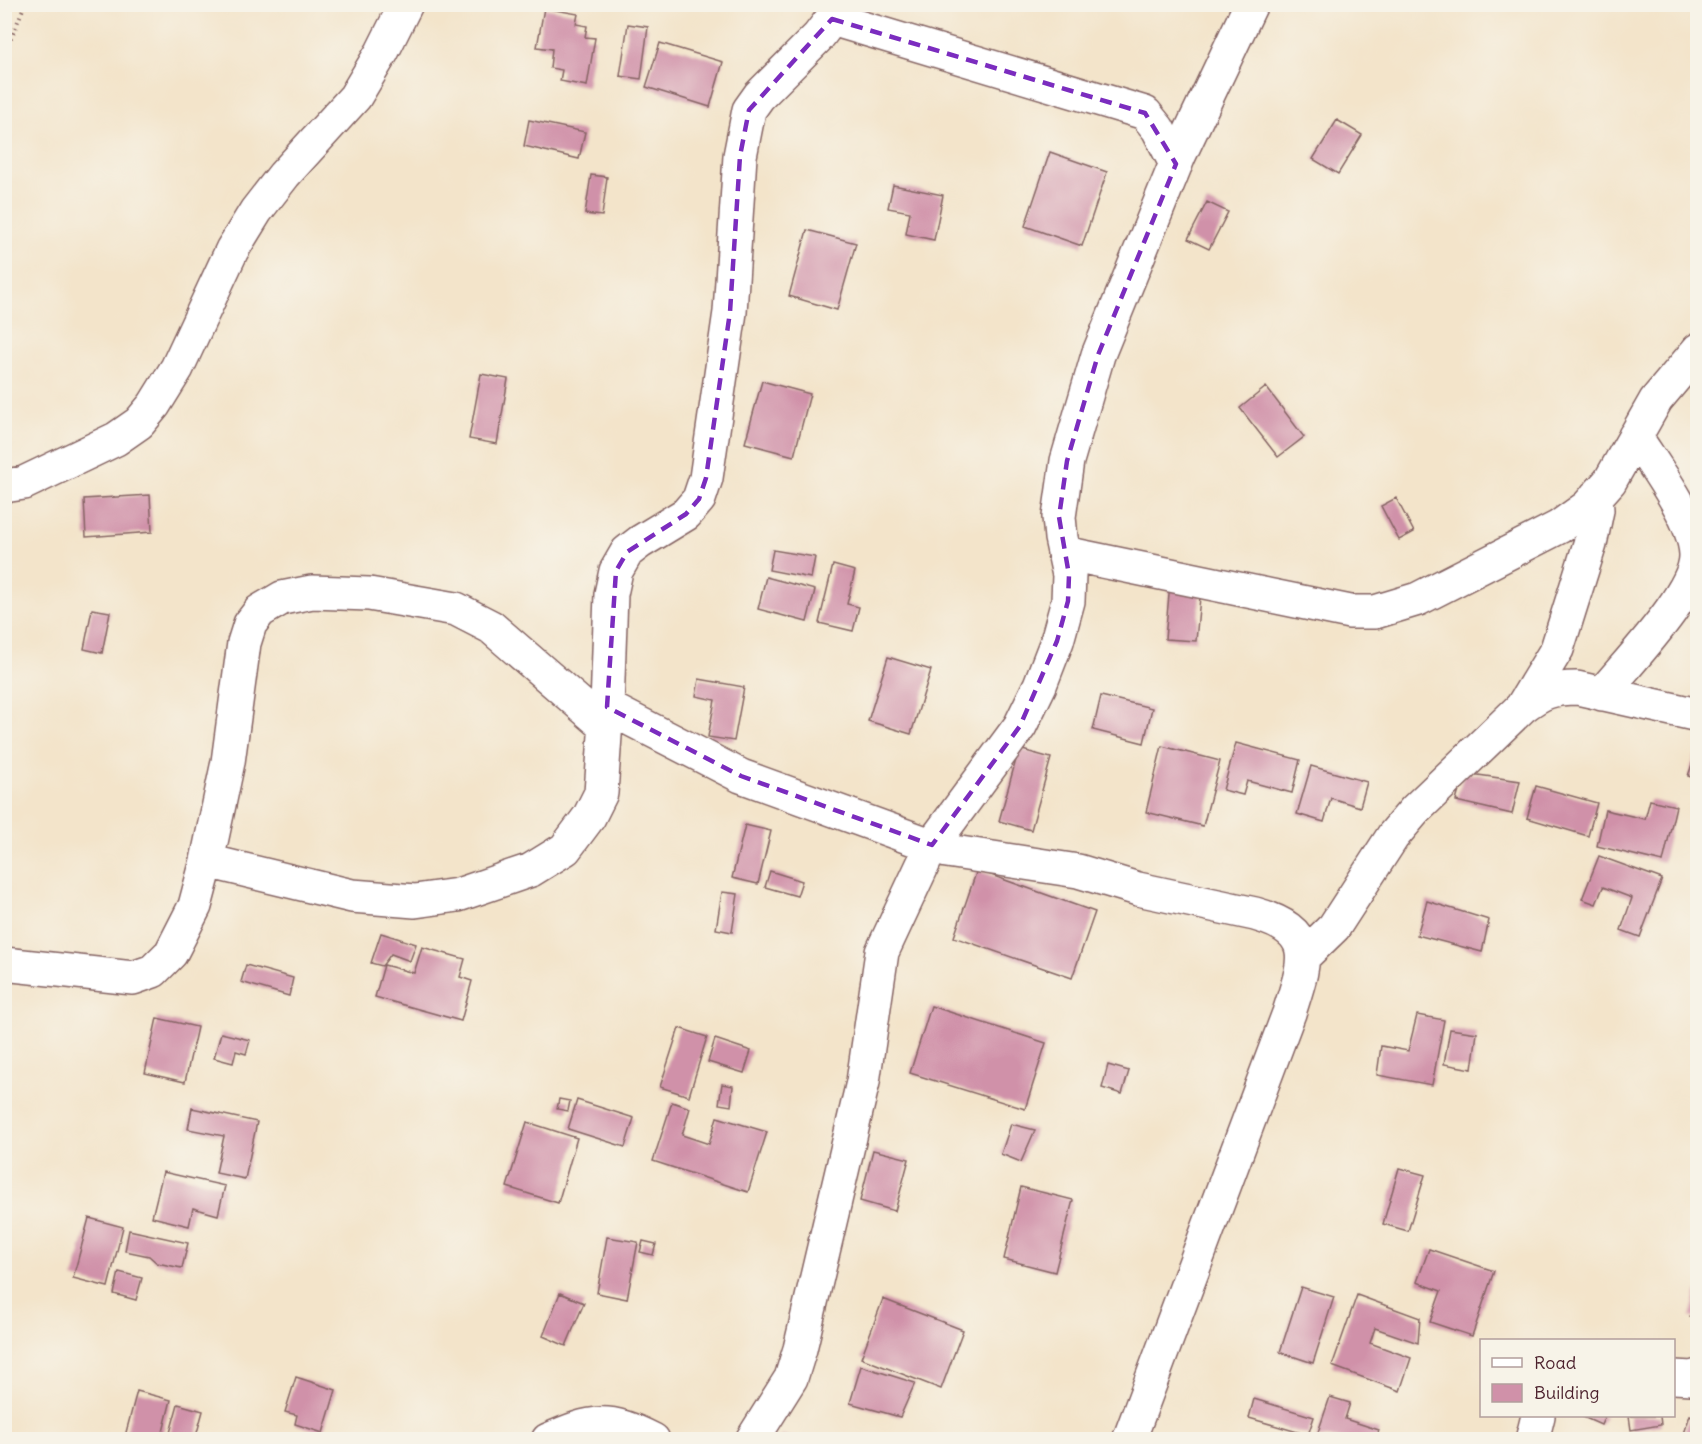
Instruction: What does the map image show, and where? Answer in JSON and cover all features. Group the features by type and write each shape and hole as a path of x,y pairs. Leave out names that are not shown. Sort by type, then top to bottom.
{"street":[{"path":"4,486 24,483 116,439 139,423 154,405 177,368 232,250 256,211 284,175 355,97 382,52 406,4"},
{"path":"752,1440 791,1378 800,1349 863,1082 882,952 932,845 1020,726 1040,685 1057,640 1068,601 1069,575 1059,517 1066,461 1098,355 1176,164 1251,4"},
{"path":"207,861 352,896 415,901 458,895 521,874 566,849 589,817 601,793 611,594 616,571 627,552 633,547 686,514 699,499 706,478 730,312 740,156 749,110 759,96 818,37 838,12 1145,113 1152,119 1176,164"},
{"path":"1064,553 1340,610 1375,612 1418,599 1559,527 1587,507 1610,481 1656,400 1698,350"},
{"path":"1602,694 1673,608 1692,576 1697,556 1687,520 1635,436"},
{"path":"1522,706 1550,662 1559,642 1590,544 1597,510 1596,496"},
{"path":"4,964 133,978 153,971 171,953 195,906 207,861 228,762 244,643 250,624 260,611 282,598 312,592 369,594 456,609 491,627 606,716 741,776 946,850 1078,871 1138,889 1273,919 1290,929 1300,944 1304,956 1302,972 1289,1013 1129,1440"},
{"path":"1304,956 1334,927 1393,836 1415,810 1522,706 1540,693 1557,688 1577,688 1698,715"},
{"path":"1675,1377 1698,1376"},
{"path":"1532,1440 1538,1417"},
{"path":"548,1440 571,1429 604,1423 628,1427 653,1440"}],"path":[{"path":"4,56 25,4"}],"highlighted area":[{"path":"832,19 1145,113 1176,164 1098,355 1067,461 1059,517 1069,575 1068,601 1057,641 1020,726 932,845 741,776 607,707 616,571 627,552 686,514 699,499 706,478 730,312 740,156 749,110"}],"building":[{"path":"544,8 578,14 576,24 587,26 585,37 595,38 587,86 560,81 562,70 550,68 552,49 537,47"},
{"path":"628,24 648,27 641,79 620,76"},
{"path":"660,43 723,62 710,107 646,87"},
{"path":"529,120 585,132 579,159 524,146"},
{"path":"1337,120 1362,135 1338,174 1313,159"},
{"path":"1050,152 1107,172 1082,246 1025,226"},
{"path":"591,175 607,177 602,216 585,214"},
{"path":"893,185 943,195 934,240 906,234 910,212 888,208"},
{"path":"1207,202 1228,212 1209,249 1188,239"},
{"path":"807,230 856,243 837,310 789,296"},
{"path":"481,374 508,379 497,444 469,439"},
{"path":"762,381 810,394 794,456 745,443"},
{"path":"1266,387 1304,437 1278,457 1240,408"},
{"path":"150,495 152,532 86,537 84,499"},
{"path":"1396,498 1414,532 1399,540 1381,506"},
{"path":"773,550 815,557 811,578 769,570"},
{"path":"833,565 855,571 847,604 859,607 853,631 819,623"},
{"path":"766,577 815,590 807,622 758,609"},
{"path":"1170,583 1201,586 1196,641 1165,639"},
{"path":"92,609 110,612 102,653 84,649"},
{"path":"888,657 931,670 911,734 868,721"},
{"path":"699,679 744,687 734,741 708,737 715,700 696,696"},
{"path":"1101,696 1152,708 1144,743 1093,730"},
{"path":"1236,743 1300,760 1292,793 1247,781 1243,795 1223,790"},
{"path":"1162,746 1220,761 1203,826 1146,812"},
{"path":"1698,747 1698,779 1688,776"},
{"path":"1019,749 1051,758 1031,830 999,821"},
{"path":"1311,766 1367,782 1360,807 1331,798 1324,822 1297,814"},
{"path":"1464,773 1520,781 1512,814 1456,801"},
{"path":"1536,786 1597,803 1588,836 1527,818"},
{"path":"1650,800 1676,806 1663,862 1597,846 1605,810 1645,819"},
{"path":"745,825 771,831 758,884 732,878"},
{"path":"1599,856 1662,879 1640,937 1621,930 1632,898 1603,887 1596,904 1582,899"},
{"path":"977,870 1095,912 1072,978 954,937"},
{"path":"770,871 802,881 797,896 765,887"},
{"path":"722,892 738,894 732,932 716,929"},
{"path":"1427,901 1489,920 1482,952 1417,935"},
{"path":"381,933 416,944 410,961 391,954 382,966 371,963"},
{"path":"422,947 465,959 460,977 472,981 461,1021 375,997 384,965 414,973"},
{"path":"246,965 293,978 289,996 241,982"},
{"path":"931,1006 1046,1043 1025,1109 910,1073"},
{"path":"1417,1015 1444,1020 1432,1085 1377,1075 1381,1046 1408,1051"},
{"path":"157,1018 197,1027 185,1082 145,1073"},
{"path":"679,1028 707,1037 689,1096 660,1087"},
{"path":"1450,1029 1477,1033 1472,1069 1444,1064"},
{"path":"221,1033 250,1040 246,1054 236,1051 233,1063 214,1058"},
{"path":"715,1039 751,1051 744,1073 708,1062"},
{"path":"1108,1065 1129,1071 1122,1094 1102,1088"},
{"path":"722,1084 733,1086 731,1106 719,1104"},
{"path":"559,1099 570,1101 568,1111 557,1109"},
{"path":"577,1100 634,1118 625,1147 568,1129"},
{"path":"672,1102 690,1108 682,1135 709,1144 717,1117 767,1132 748,1192 653,1161"},
{"path":"192,1108 257,1122 245,1179 216,1173 224,1136 188,1129"},
{"path":"527,1122 577,1138 558,1203 507,1187"},
{"path":"1011,1124 1035,1130 1021,1162 1001,1154"},
{"path":"873,1150 909,1159 895,1211 860,1201"},
{"path":"1399,1168 1425,1175 1408,1231 1383,1224"},
{"path":"163,1172 225,1186 218,1215 193,1208 189,1226 152,1217"},
{"path":"1021,1187 1073,1200 1055,1272 1004,1259"},
{"path":"89,1218 123,1227 108,1287 73,1278"},
{"path":"129,1230 188,1243 182,1268 157,1263 149,1256 125,1251"},
{"path":"607,1237 638,1242 627,1299 597,1293"},
{"path":"643,1241 656,1244 653,1255 640,1252"},
{"path":"1429,1249 1494,1271 1472,1336 1430,1322 1441,1291 1417,1282"},
{"path":"119,1272 142,1278 136,1300 114,1294"},
{"path":"1301,1287 1334,1297 1313,1363 1280,1352"},
{"path":"1698,1291 1698,1319 1690,1317"},
{"path":"560,1293 584,1303 566,1346 543,1336"},
{"path":"1357,1295 1420,1318 1418,1343 1375,1328 1370,1343 1411,1358 1400,1391 1332,1366"},
{"path":"883,1299 963,1330 941,1389 861,1358"},
{"path":"861,1366 915,1383 900,1417 850,1403"},
{"path":"296,1377 336,1390 323,1433 295,1424 297,1415 285,1412"},
{"path":"137,1391 171,1400 161,1440 124,1440"},
{"path":"1330,1397 1350,1403 1345,1419 1379,1430 1376,1440 1316,1438"},
{"path":"1254,1399 1314,1417 1308,1435 1249,1418"},
{"path":"178,1404 203,1411 195,1440 168,1440"},
{"path":"1690,1415 1698,1418 1698,1440 1682,1440"},
{"path":"1583,1417 1605,1417 1601,1425"},
{"path":"1629,1417 1660,1417 1661,1425 1631,1430"},
{"path":"782,1435 798,1439 798,1440 781,1440"}]}
